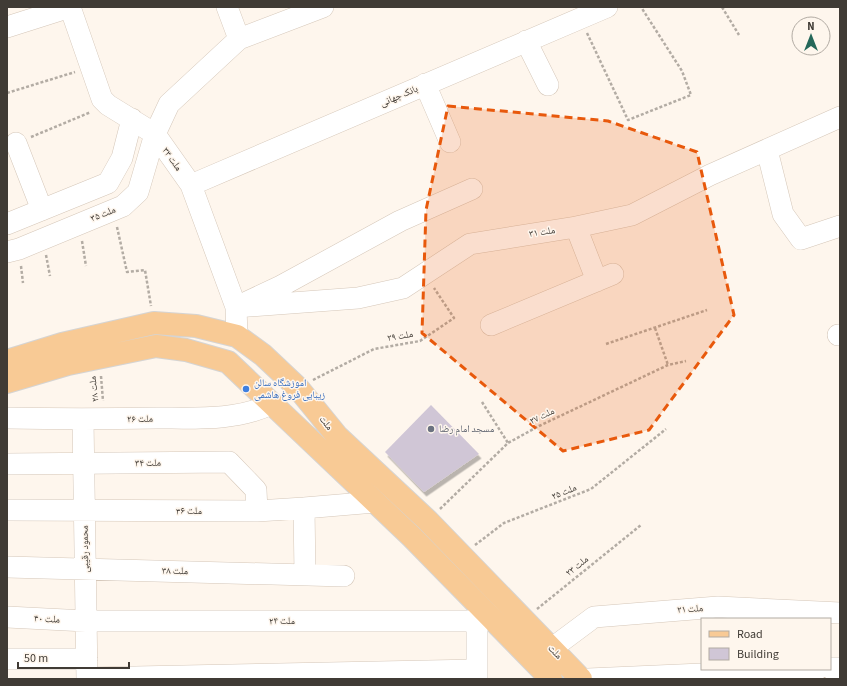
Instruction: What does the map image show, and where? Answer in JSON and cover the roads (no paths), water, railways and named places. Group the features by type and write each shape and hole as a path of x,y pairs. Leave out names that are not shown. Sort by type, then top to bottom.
{"main road":[{"name":"ملت","path":"7,361 62,344 154,323 196,326 237,336 263,355 298,388 337,436 428,521 461,556 490,611 524,620 581,679"},
{"name":"ملت","path":"7,382 68,364 156,346 186,350 228,362 490,611 551,679"},
{"path":"320,451 337,436"}],"street":[{"path":"7,27 70,7"},
{"name":"ملت ۳۳","path":"70,7 102,99 108,105 155,134 191,185 236,307 237,336"},
{"path":"227,7 239,39 323,7"},
{"name":"بانک جهانی","path":"191,185 607,7"},
{"name":"ملت ۳۵","path":"7,252 19,249 123,206 138,192 155,134 169,104 239,39"},
{"path":"526,41 548,85"},
{"path":"425,84 450,142"},
{"name":"ملت ۳۱","path":"236,307 358,298 403,288 470,244 576,227 632,215 710,175 840,117"},
{"path":"7,224 108,183 122,158 132,119"},
{"path":"16,143 42,210"},
{"path":"767,150 783,214 801,239 840,226"},
{"path":"236,307 281,286 400,221 472,189"},
{"path":"491,325 605,277 576,227"},
{"name":"ملت ۲۶","path":"9,418 83,420 216,417 256,411 271,404"},
{"name":"محمود رقیبی","path":"83,420 87,672"},
{"name":"ملت ۳۴","path":"7,464 229,462 256,490 257,511"},
{"name":"ملت ۳۶","path":"7,510 257,511 375,502"},
{"path":"304,508 305,574"},
{"name":"ملت ۳۸","path":"7,567 344,576"},
{"name":"ملت ۲۱","path":"551,649 594,617 718,607 840,613"},
{"path":"7,659 87,672 477,675 490,611"},
{"name":"ملت ۲۴","path":"86,621 490,611"},
{"name":"ملت ۴۰","path":"7,617 86,621"},
{"path":"588,679 795,670"}],"place":[{"name":"اموزشگاه سالن زیبایی فروغ هاشمی","path":"246,389"},
{"name":"مسجد امام رضا","path":"431,429"}]}
